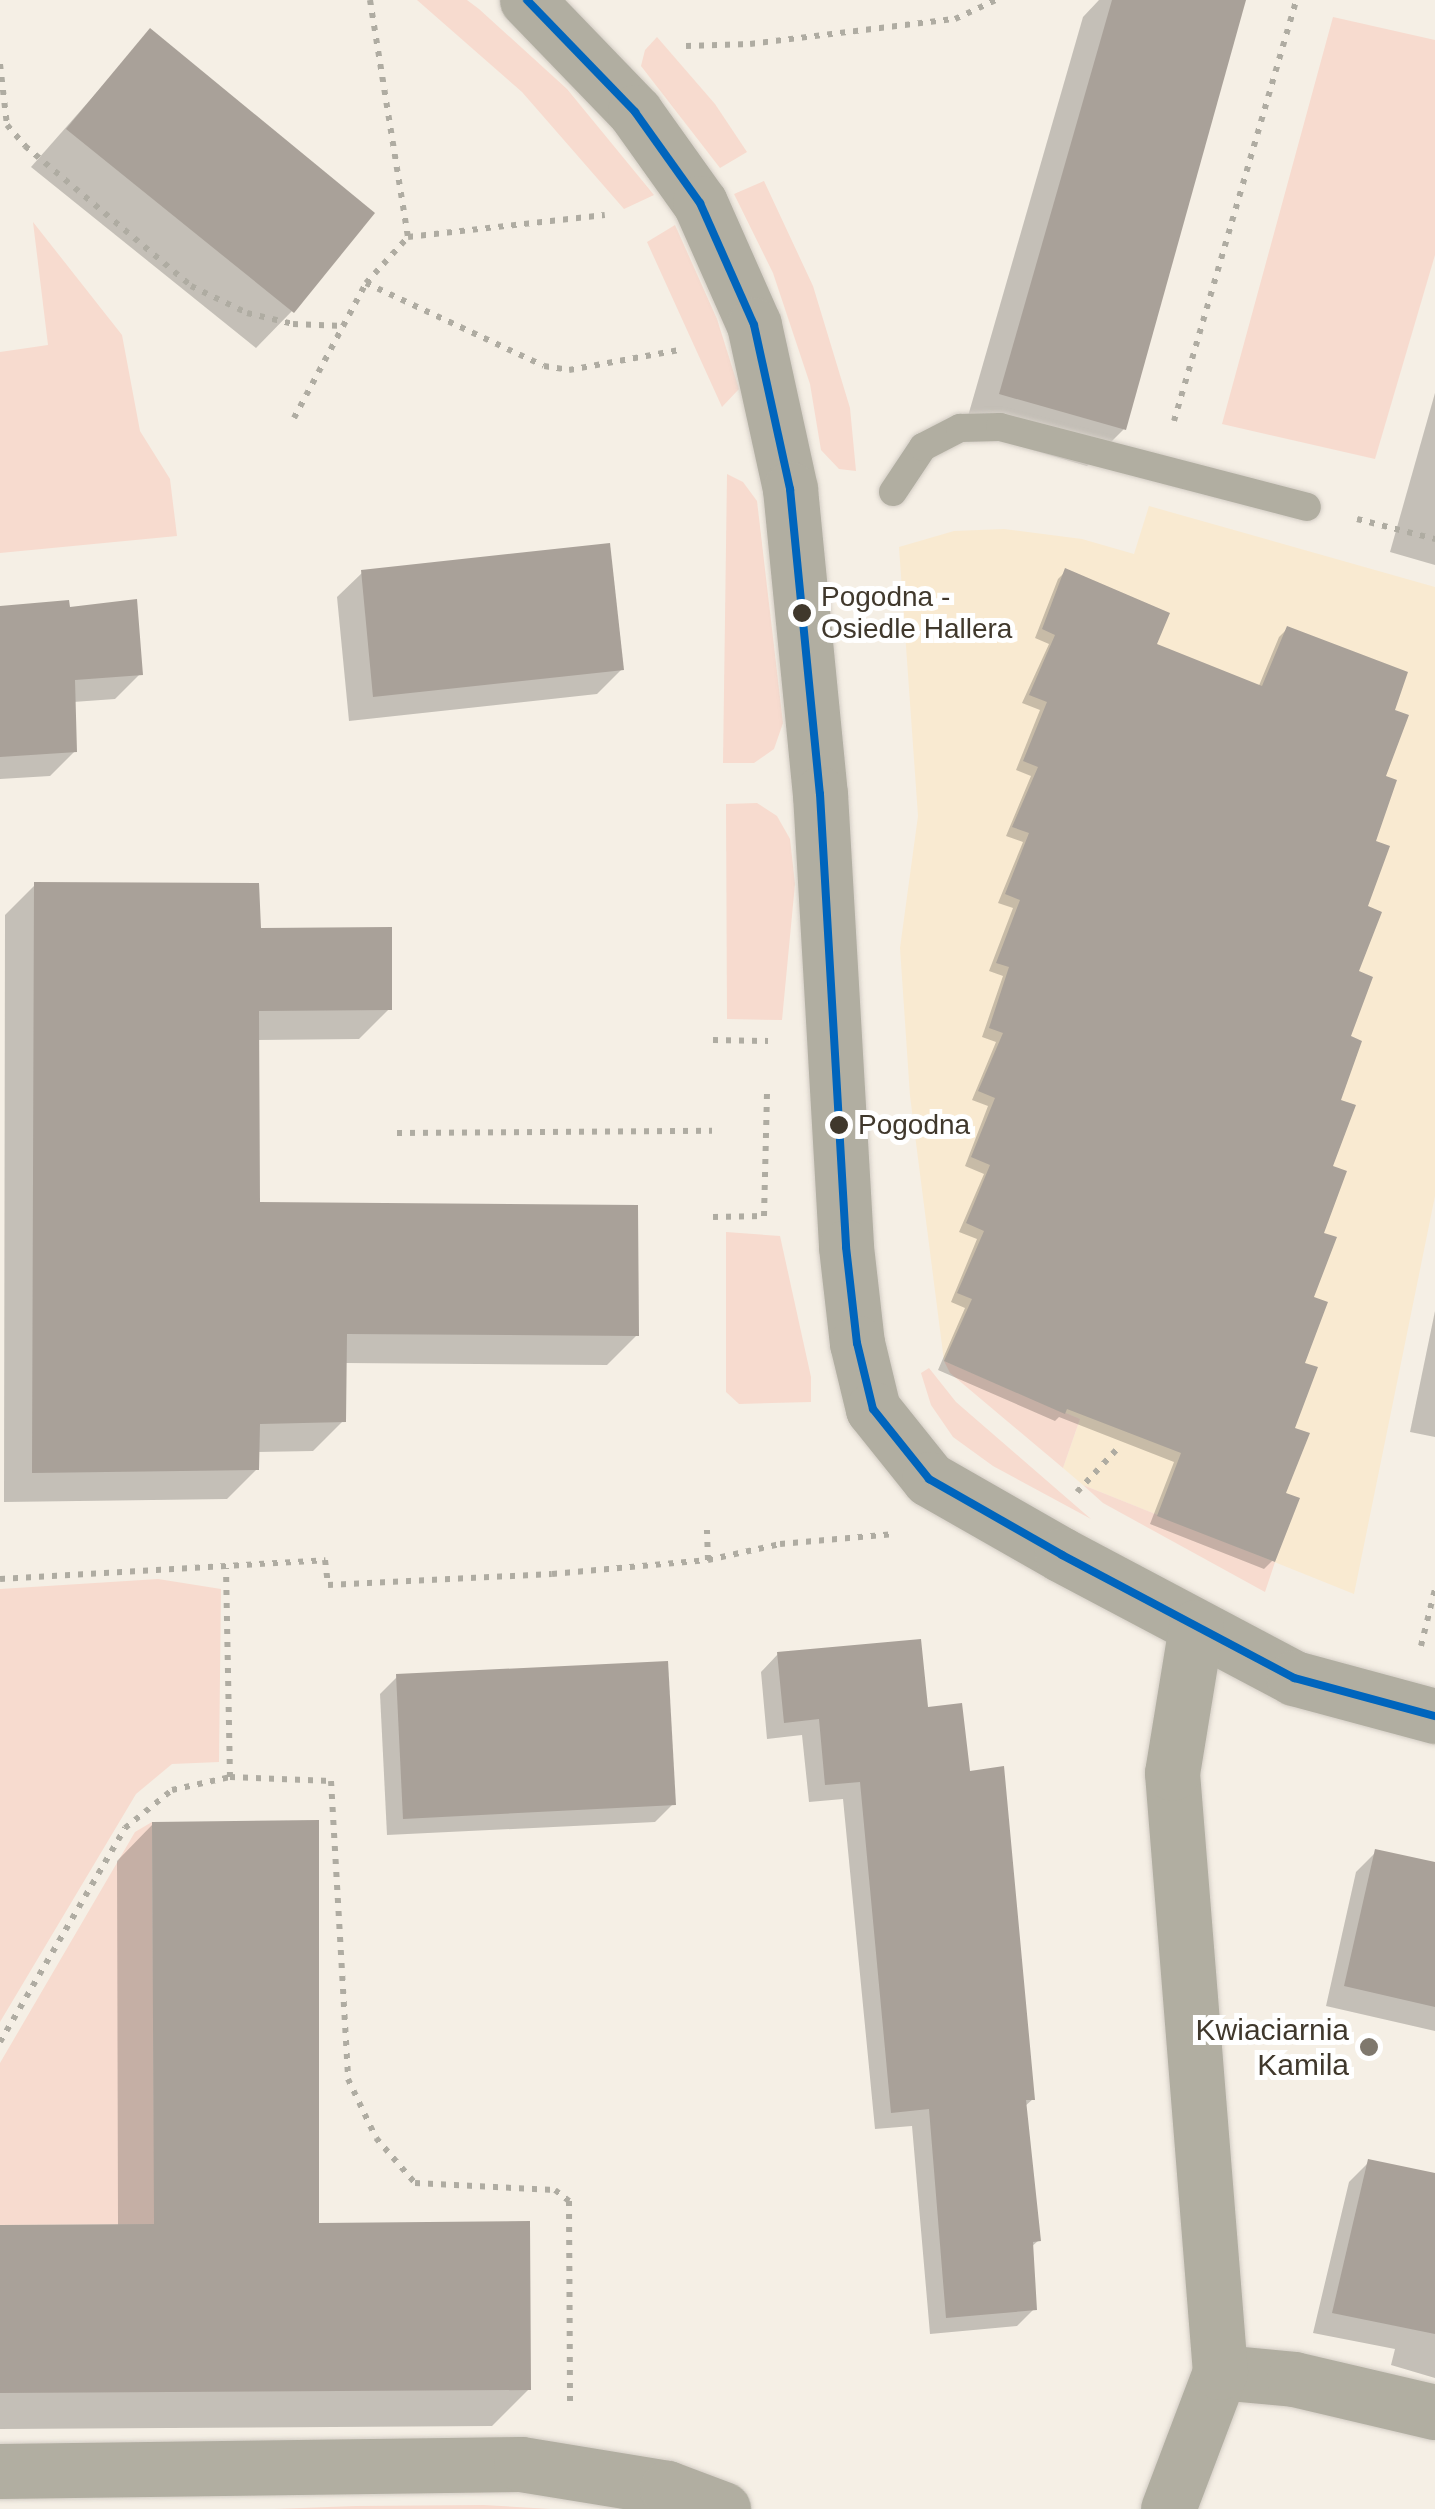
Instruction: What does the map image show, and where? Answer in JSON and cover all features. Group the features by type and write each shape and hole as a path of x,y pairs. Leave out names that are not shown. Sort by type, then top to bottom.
{"street":[{"path":"527,0 635,112 700,203 754,325 790,489 820,794 846,1247 857,1343 873,1409 930,1479 1196,1628 1294,1678 1435,1716"},
{"path":"1168,2509 1220,2372 1172,1773 1196,1628"},
{"path":"1220,2372 1294,2379 1435,2412"},
{"path":"0,2471 521,2464 667,2488 723,2509"}],"lane":[{"path":"892,492 923,447 960,428 1000,428 1308,507"}],"path":[{"path":"370,0 408,237"},
{"path":"686,46 750,44 955,19 996,0"},
{"path":"1161,468 1296,0"},
{"path":"0,64 8,125 25,146 191,286 261,317 344,326"},
{"path":"294,418 366,283 408,237 605,214"},
{"path":"366,283 544,366 569,370 679,350"},
{"path":"1308,507 1435,539"},
{"path":"714,1040 768,1039 767,1058"},
{"path":"712,1217 764,1216 767,1078"},
{"path":"397,1133 712,1131"},
{"path":"1076,1493 1118,1448"},
{"path":"707,1530 708,1560"},
{"path":"0,1578 325,1560 328,1585 552,1574 708,1560 780,1544 911,1533"},
{"path":"226,1568 230,1777"},
{"path":"1417,1666 1435,1589"},
{"path":"0,2042 125,1828 172,1790 230,1777 331,1781 348,2079 376,2138 415,2183 555,2190 569,2202 572,2329 568,2472"}],"shaded area":[{"path":"417,0 467,0 479,9 567,89 654,195 624,209 522,92"},
{"path":"1333,17 1435,40 1435,255 1375,459 1222,424"},
{"path":"657,37 715,104 747,152 720,168 641,66 645,50"},
{"path":"764,181 813,286 850,408 856,471 839,469 821,450 810,384 773,273 734,194"},
{"path":"33,222 122,335 140,431 170,479 177,536 0,553 0,352 48,345"},
{"path":"675,225 717,319 739,389 722,407 647,242"},
{"path":"727,474 743,482 757,501 783,723 774,749 754,763 723,763"},
{"path":"1149,506 1435,587 1435,1196 1354,1594 1083,1485 1063,1468 1080,1419 944,1361 910,1096 900,948 918,816 899,547 954,531 1004,529 1082,539 1134,554"},
{"path":"757,803 777,816 790,839 795,884 782,1020 727,1019 726,804"},
{"path":"726,1232 780,1236 811,1377 811,1402 739,1404 726,1392"},
{"path":"944,1361 1080,1419 1063,1468 950,1373"},
{"path":"929,1368 956,1402 1091,1519 993,1466 953,1437 931,1405 921,1373"},
{"path":"1083,1485 1275,1562 1265,1592 1103,1503"},
{"path":"158,1579 221,1589 219,1762 172,1764 136,1794 0,2022 0,1589"},
{"path":"152,1822 154,2152 208,2224 0,2225 0,2063 135,1832"},
{"path":"356,2506 551,2509 274,2509"}],"building":[{"path":"1112,0 1246,0 1126,430 999,394"},
{"path":"150,28 375,213 294,313 66,129"},
{"path":"610,543 624,670 373,697 361,570"},
{"path":"1065,568 1170,613 1157,644 1262,686 1287,626 1408,672 1395,710 1409,715 1386,776 1397,780 1376,841 1390,846 1368,906 1382,912 1359,971 1373,977 1351,1036 1362,1041 1341,1100 1356,1105 1333,1166 1347,1171 1324,1233 1337,1237 1314,1297 1328,1302 1305,1363 1318,1367 1295,1428 1310,1433 1286,1493 1300,1498 1275,1562 1157,1516 1181,1453 1067,1409 1065,1414 944,1361 972,1299 957,1293 984,1231 966,1223 990,1165 971,1157 995,1098 978,1091 1003,1033 989,1028 1009,967 996,963 1020,900 1005,894 1029,833 1012,827 1038,767 1023,761 1047,702 1029,695 1055,635 1042,629"},
{"path":"137,599 143,675 75,680 77,752 0,757 0,606 69,600 70,607"},
{"path":"34,882 259,883 261,928 392,927 392,1010 259,1011 260,1202 638,1205 639,1336 347,1334 346,1422 260,1424 259,1470 32,1473"},
{"path":"921,1639 928,1707 962,1703 970,1771 1004,1766 1035,2100 1026,2100 1041,2241 1033,2242 1037,2310 946,2318 929,2109 891,2113 860,1782 825,1785 819,1719 784,1723 777,1652"},
{"path":"668,1661 676,1805 403,1819 396,1674"},
{"path":"319,1820 319,2223 530,2221 531,2390 0,2393 0,2225 154,2224 152,1822"},
{"path":"1375,1849 1435,1862 1435,2007 1344,1986"},
{"path":"1368,2159 1435,2173 1435,2334 1332,2313"}],"transit line":[{"path":"527,0 635,112 700,203 754,325 790,489 820,794 846,1247 857,1343 873,1409 929,1479 1062,1555 1294,1678 1435,1716"}],"place":[{"name":"Pogodna - Osiedle Hallera","path":"802,613"},
{"name":"Pogodna","path":"839,1125"},
{"name":"Kwiaciarnia Kamila","path":"1369,2047"}]}
